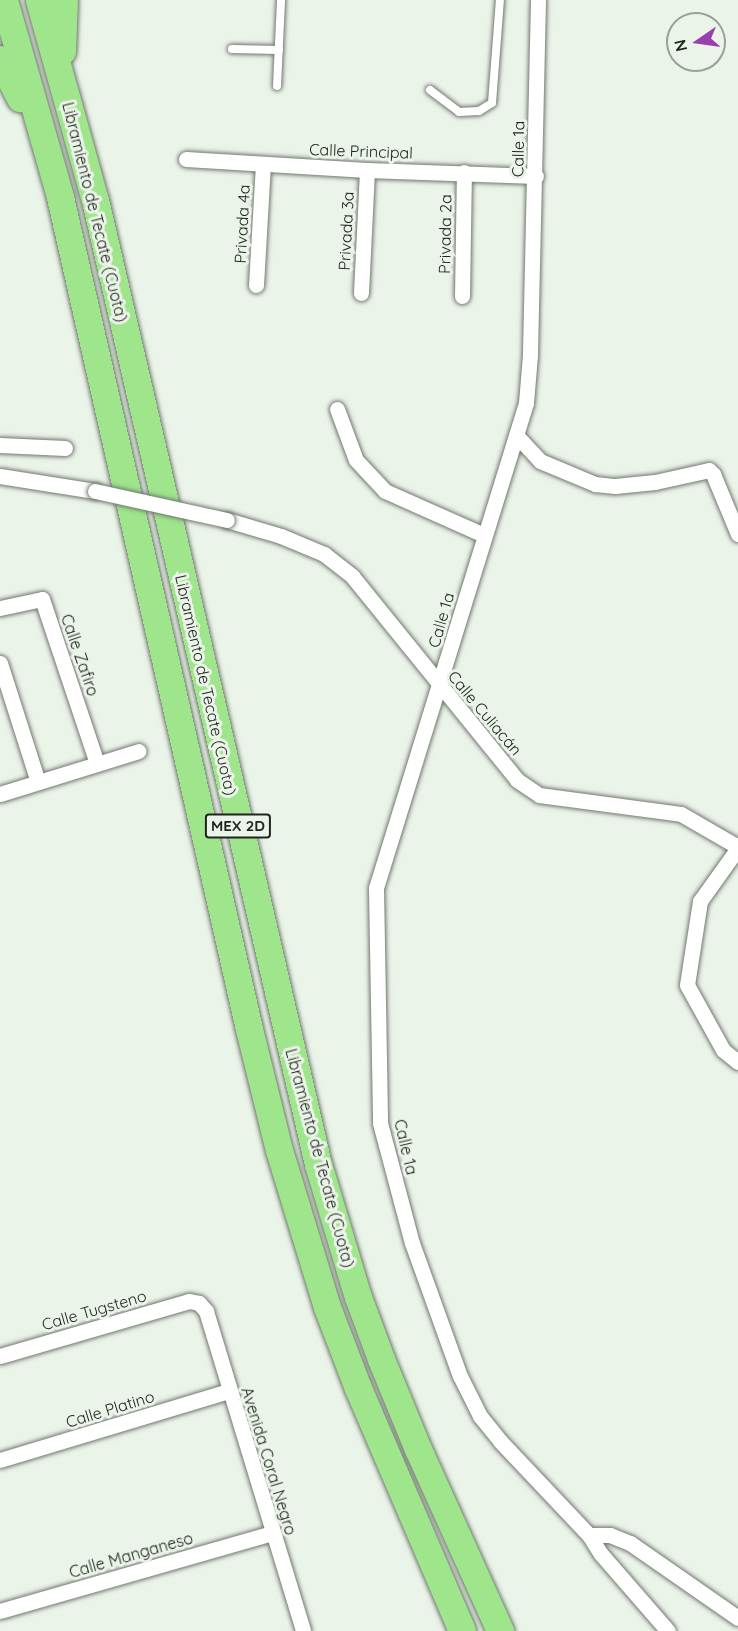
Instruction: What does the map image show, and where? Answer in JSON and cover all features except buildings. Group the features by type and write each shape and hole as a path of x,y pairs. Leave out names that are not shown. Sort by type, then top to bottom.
{"highway":[{"name":"Libramiento de Tecate (Cuota)","path":"4,0 60,197 249,1029 279,1150 327,1307 358,1388 462,1631"},
{"name":"Libramiento de Tecate (Cuota)","path":"39,0 95,200 318,1164 358,1297 381,1359 418,1449 500,1631"},
{"path":"64,0 61,23 65,94"},
{"path":"0,59 40,144 60,197"}],"street":[{"name":"Calle 1a","path":"538,0 531,355 526,403 484,535 440,688 376,888 380,1123 412,1243 460,1376 480,1416 500,1441 590,1535 601,1554 668,1631"},
{"name":"Calle Principal","path":"186,159 263,165 536,176"},
{"name":"Privada 4a","path":"256,285 263,165"},
{"name":"Privada 3a","path":"361,293 367,170"},
{"name":"Privada 2a","path":"462,296 464,172"},
{"path":"337,409 356,460 385,491 484,535"},
{"path":"516,435 540,461 595,484 615,486 655,482 709,470 713,474 738,534"},
{"path":"0,445 65,447"},
{"name":"Calle Culiacán","path":"0,476 95,491 227,520 281,536 324,554 363,588 440,688 517,780 539,795 681,814 738,847"},
{"name":"Calle Zafiro","path":"0,608 42,599 97,764"},
{"path":"0,663 38,782"},
{"path":"0,794 139,751"},
{"path":"738,847 700,901 687,984 723,1050 738,1062"},
{"name":"Calle Tugsteno","path":"0,1356 189,1301 199,1303"},
{"name":"Avenida Coral Negro","path":"199,1303 206,1311 303,1631"},
{"name":"Calle Platino","path":"0,1460 229,1391"},
{"name":"Calle Manganeso","path":"0,1611 272,1533"},
{"path":"590,1535 610,1535 630,1543 738,1617"}],"lane":[{"path":"277,86 281,0"},
{"path":"430,90 459,112 479,111 492,103 500,0"},
{"path":"232,49 279,50"}]}
